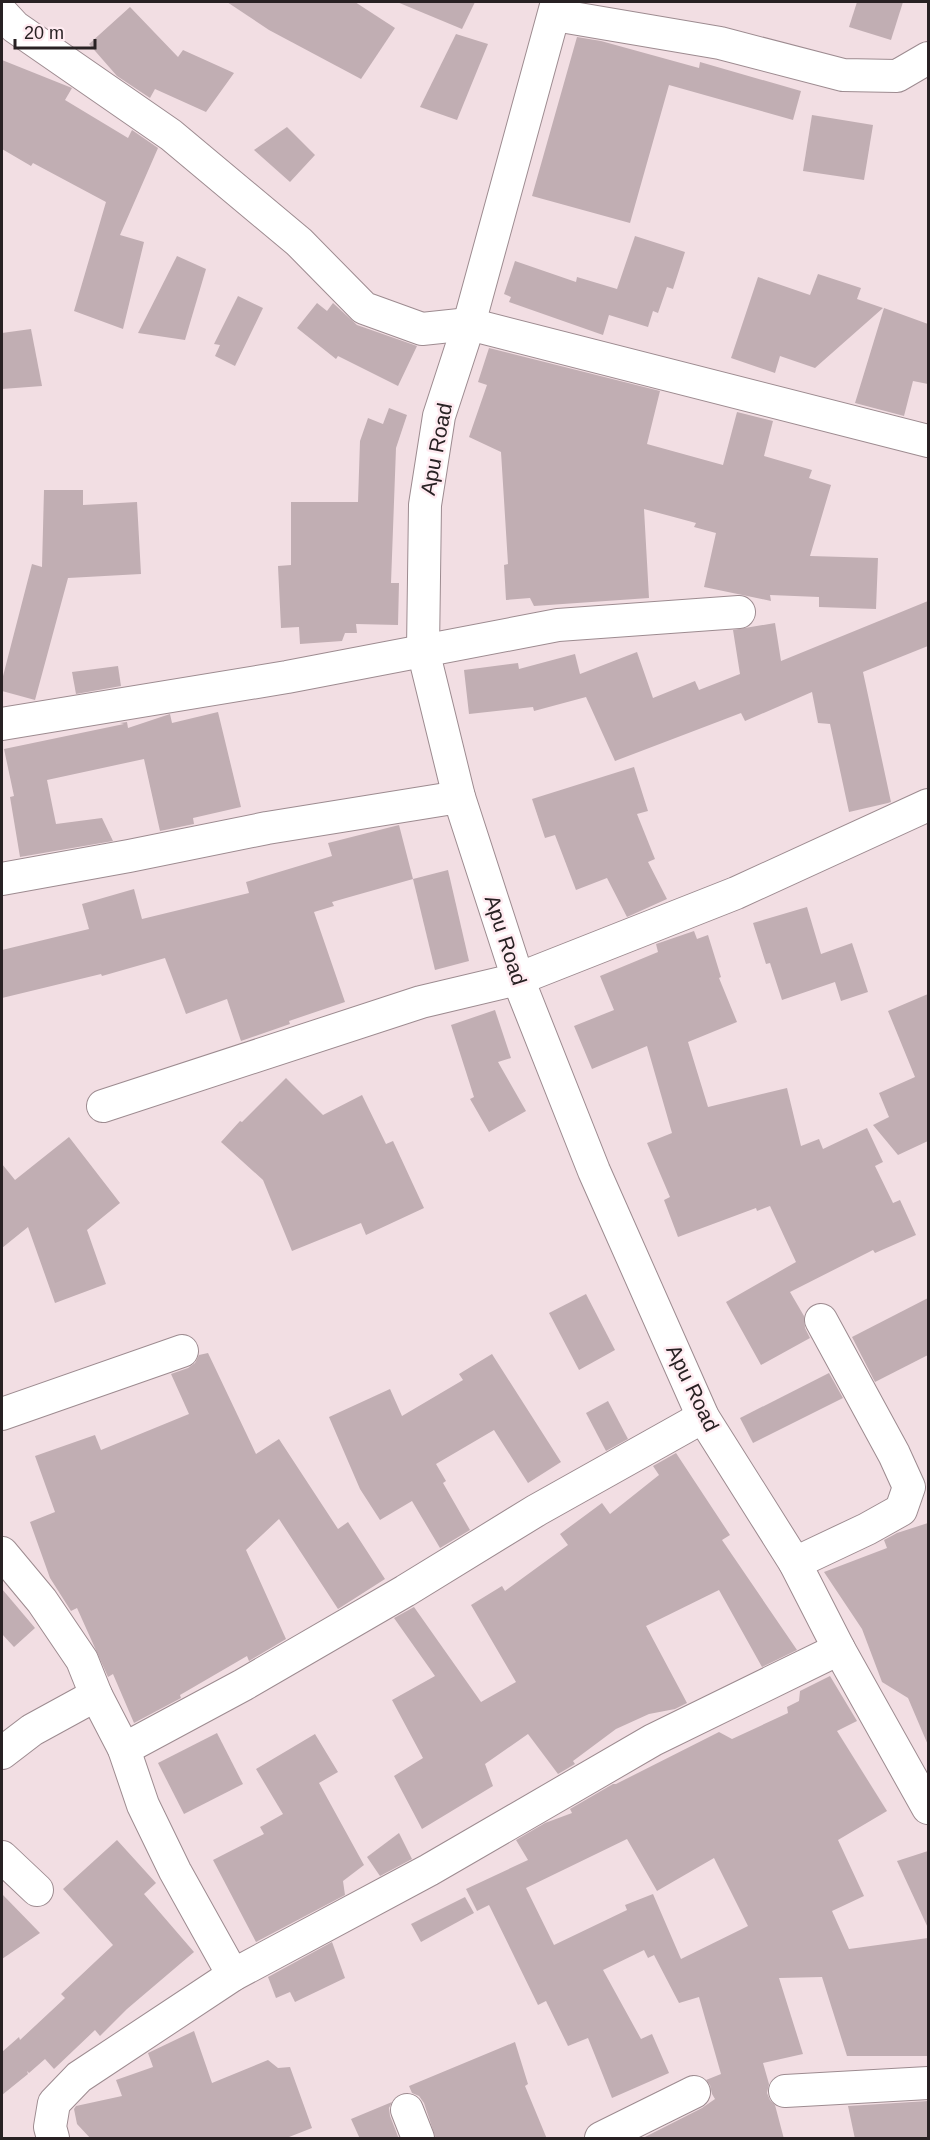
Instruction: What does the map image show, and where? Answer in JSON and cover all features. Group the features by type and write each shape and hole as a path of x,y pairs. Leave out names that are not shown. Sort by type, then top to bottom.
{"street":[{"path":"556,8 720,44 843,75 897,76 928,58"},
{"name":"Apu Road","path":"556,8 469,324 439,416 425,505 423,650 459,797 518,979 594,1171 703,1417 795,1563 839,1649 928,1808"},
{"path":"2,13 15,27 171,135 298,242 364,308 422,329 469,324 928,441"},
{"path":"2,724 287,677 558,625 739,612"},
{"path":"2,879 267,828 459,797"},
{"path":"103,1106 421,1002 518,979 736,893 928,805"},
{"path":"795,1563 901,1510 909,1486 821,1320"},
{"path":"2,1414 182,1351"},
{"path":"124,1749 243,1685 405,1591 537,1510 703,1417"},
{"path":"2,1553 42,1601 82,1660 96,1695 124,1749 152,1824 175,1871 233,1975"},
{"path":"53,2139 50,2127 54,2103 79,2077 233,1975 409,1881 653,1740 839,1649"},
{"path":"2,1753 32,1730 96,1695"},
{"path":"2,1857 38,1890"},
{"path":"785,2091 928,2083"},
{"path":"601,2139 694,2092"}],"building":[{"path":"227,2 355,2 395,28 361,79 269,30"},
{"path":"397,2 475,2 462,29"},
{"path":"857,2 903,2 891,40 849,27"},
{"path":"130,7 178,57 183,50 234,73 206,112 155,89 150,98 117,76 89,44"},
{"path":"456,34 488,44 457,120 420,107"},
{"path":"577,37 601,41 699,68 700,62 801,91 793,120 669,85 630,223 532,196"},
{"path":"2,60 72,88 65,100 128,138 132,130 158,148 120,235 144,242 123,329 74,311 106,202 33,163 31,166 2,149"},
{"path":"812,115 873,125 864,180 803,171"},
{"path":"287,127 315,155 290,182 254,150"},
{"path":"635,236 685,252 673,289 667,287 658,313 653,311 648,327 609,315 603,335 509,302 511,297 504,294 515,261 576,282 577,277 617,289"},
{"path":"177,256 206,269 185,340 138,333"},
{"path":"818,274 861,288 857,299 883,308 815,368 780,356 775,373 731,358 758,277 810,295"},
{"path":"238,296 263,308 235,366 215,356 220,345 214,344"},
{"path":"317,303 327,311 333,303 357,325 417,346 398,386 338,356 336,359 297,328"},
{"path":"884,308 928,324 928,384 913,381 904,416 855,403"},
{"path":"31,329 42,386 2,389 2,333"},
{"path":"489,348 660,391 647,444 723,465 737,412 773,421 764,456 812,470 809,478 831,485 810,556 878,558 876,609 819,607 819,597 770,595 771,601 704,587 716,533 694,527 696,523 644,509 649,598 534,606 530,598 506,600 504,565 508,564 501,452 469,437 487,385 478,382"},
{"path":"389,408 407,415 396,448 391,583 399,583 398,625 356,624 357,633 345,633 342,641 300,644 299,627 281,628 278,566 291,565 291,502 358,502 360,441 368,418 383,424"},
{"path":"44,490 83,490 83,505 137,502 141,574 68,578 35,700 2,691 2,680 32,564 42,567"},
{"path":"928,601 928,646 863,672 891,802 888,803 849,812 830,724 818,723 812,692 745,721 741,713 615,761 586,697 534,711 533,707 469,714 464,670 518,663 519,669 575,654 580,674 637,652 653,698 695,681 699,690 740,674 733,630 775,623 781,661"},
{"path":"118,666 121,686 76,694 72,672"},
{"path":"218,712 241,807 193,818 194,824 160,831 144,759 47,780 56,824 102,818 113,841 20,857 10,797 14,796 4,749 124,724 120,723 127,722 128,728 170,714 172,723"},
{"path":"634,767 648,811 637,814 655,859 648,862 667,899 627,917 607,878 576,890 555,835 545,838 532,799"},
{"path":"399,825 413,879 332,902 334,906 314,912 345,1002 289,1021 290,1024 241,1041 227,999 186,1014 165,958 102,976 101,974 2,998 2,950 89,929 82,904 134,889 142,919 249,893 246,882 332,856 328,843"},
{"path":"448,870 469,961 435,970 413,879"},
{"path":"807,907 821,954 852,943 868,992 841,1001 835,982 782,1000 770,963 766,964 753,923"},
{"path":"694,931 697,939 708,935 721,977 719,978 737,1022 688,1042 708,1107 787,1088 801,1146 819,1139 823,1149 867,1128 883,1162 875,1166 893,1203 900,1200 916,1235 875,1253 873,1250 790,1292 804,1316 805,1328 810,1338 761,1365 726,1302 796,1262 770,1206 757,1211 756,1208 678,1237 664,1200 670,1197 647,1143 672,1133 647,1046 592,1069 574,1026 614,1010 600,976 658,952 656,944"},
{"path":"928,994 928,1141 898,1155 873,1125 889,1117 879,1093 915,1077 888,1011"},
{"path":"495,1010 511,1058 498,1062 526,1111 489,1132 470,1099 474,1097 451,1025"},
{"path":"286,1078 323,1115 362,1095 386,1144 393,1141 424,1208 366,1235 361,1223 292,1251 263,1180 221,1142"},
{"path":"69,1137 120,1203 87,1230 106,1284 55,1303 28,1227 2,1248 2,1164 15,1180"},
{"path":"586,1294 615,1350 579,1370 549,1313"},
{"path":"928,1298 928,1355 875,1382 852,1337"},
{"path":"208,1353 256,1454 279,1439 338,1529 348,1522 385,1579 338,1609 279,1519 246,1550 286,1639 249,1661 247,1656 180,1695 181,1698 134,1723 113,1674 108,1677 77,1608 71,1611 50,1578 30,1522 55,1512 35,1456 95,1435 101,1450 189,1414 171,1374 188,1368 195,1363 199,1355"},
{"path":"492,1354 561,1462 528,1483 494,1430 436,1464 446,1481 443,1483 470,1530 440,1548 412,1501 380,1520 360,1489 329,1417 390,1389 402,1416 463,1380 459,1374"},
{"path":"829,1373 843,1398 753,1443 740,1418"},
{"path":"608,1401 628,1439 606,1451 586,1413"},
{"path":"676,1453 730,1535 722,1540 797,1650 762,1667 719,1590 646,1626 687,1703 675,1709 649,1714 616,1729 573,1761 575,1764 558,1774 528,1734 485,1764 493,1786 422,1829 394,1776 423,1758 392,1700 435,1676 394,1618 414,1607 481,1702 516,1682 471,1605 502,1586 505,1591 568,1545 560,1534 602,1503 610,1514 659,1475 653,1466"},
{"path":"928,1523 928,1745 908,1698 882,1682 862,1629 824,1572 887,1548 884,1540 897,1533"},
{"path":"2,1589 35,1628 14,1647 2,1634"},
{"path":"830,1676 857,1721 837,1731 887,1811 838,1840 864,1896 832,1911 849,1949 928,1938 928,2056 847,2056 822,1977 779,1978 803,2054 763,2063 769,2084 767,2093 775,2105 784,2139 641,2139 715,2099 706,2080 721,2074 699,1997 679,2003 654,1955 648,1958 644,1950 603,1970 641,2039 652,2034 669,2073 612,2098 588,2038 568,2046 546,2001 538,2005 489,1905 477,1911 466,1889 528,1860 516,1840 545,1823 572,1813 570,1809 613,1784 719,1732 732,1739 788,1713 787,1707 799,1701 800,1691","holes":["627,1839 657,1891 714,1858 748,1926 681,1959 653,1894 625,1905 627,1910 554,1945 526,1888"]},
{"path":"217,1733 243,1784 184,1814 158,1763"},
{"path":"315,1734 338,1772 319,1783 364,1865 343,1881 345,1895 256,1942 213,1860 264,1834 260,1827 283,1814 256,1769"},
{"path":"399,1833 412,1859 380,1876 367,1857"},
{"path":"117,1840 156,1883 144,1894 194,1952 127,2009 100,2036 95,2030 54,2069 45,2059 29,2073 27,2071 28,2074 2,2095 2,2052 19,2037 20,2040 65,1998 61,1994 113,1945 63,1889"},
{"path":"928,1851 928,1928 897,1861"},
{"path":"2,1894 40,1933 2,1959"},
{"path":"465,1897 474,1913 421,1942 411,1924"},
{"path":"332,1942 345,1978 295,2002 290,1992 276,1998 268,1977"},
{"path":"194,2031 212,2083 268,2060 278,2068 290,2067 312,2128 284,2139 91,2139 77,2124 74,2109 76,2106 122,2096 116,2080 153,2067 148,2053"},
{"path":"515,2042 528,2084 525,2086 547,2139 436,2139 424,2103 419,2096 412,2093 409,2086"},
{"path":"928,2101 928,2139 855,2139 848,2106"},
{"path":"392,2102 389,2108 390,2116 399,2139 360,2139 351,2119"}]}
